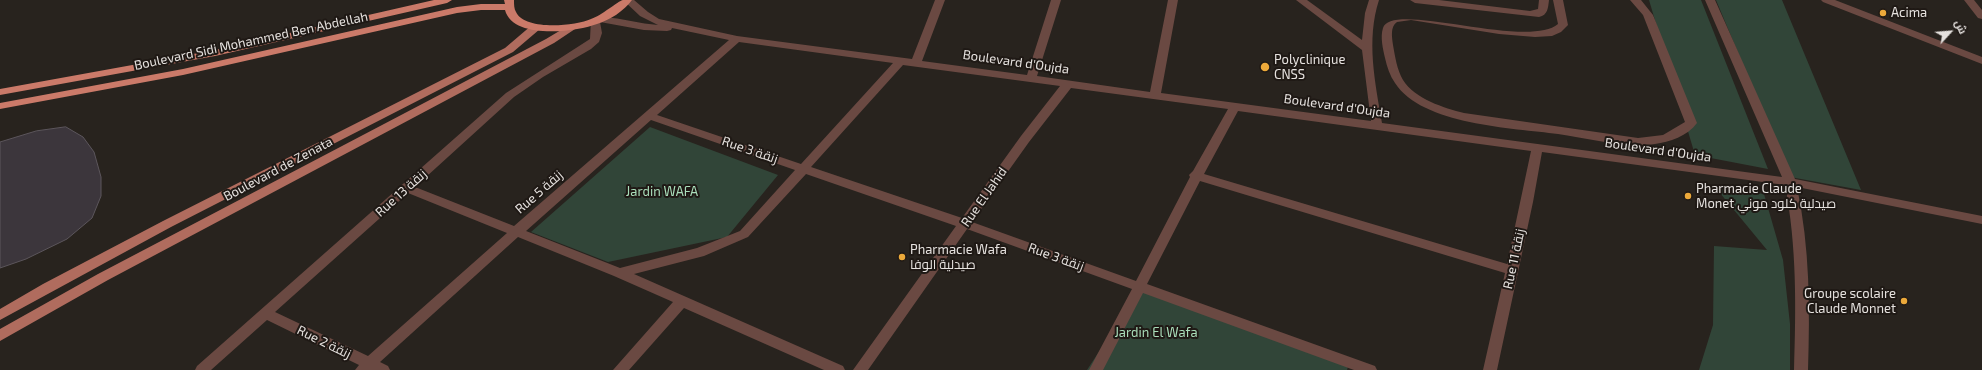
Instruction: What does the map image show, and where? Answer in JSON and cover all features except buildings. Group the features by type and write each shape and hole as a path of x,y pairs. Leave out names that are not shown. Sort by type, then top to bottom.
{"highway":[{"name":"Boulevard Sidi Mohammed Ben Abdellah","path":"0,92 215,53 447,0"},
{"path":"508,4 512,16 517,19 536,27 552,29 570,28 598,20 621,6 627,0"},
{"name":"Boulevard Sidi Mohammed Ben Abdellah","path":"0,106 183,72 457,10 508,4"}],"main road":[{"name":"Boulevard de Zenata","path":"0,315 48,286 508,50 536,27"},
{"name":"Boulevard de Zenata","path":"0,336 103,277 544,44 570,28"}],"street":[{"name":"Boulevard d'Oujda","path":"627,0 649,18 686,29 737,39 902,60 1068,84 1155,94 1790,182 1982,220"},
{"path":"916,62 940,0"},
{"path":"1031,78 1056,0"},
{"path":"1155,94 1173,0"},
{"path":"1301,0 1368,50"},
{"path":"1374,0 1368,11 1366,30 1377,125"},
{"path":"1418,0 1530,14 1539,14 1543,10 1544,0"},
{"path":"1558,0 1563,25 1558,30 1548,34 1499,31 1411,17 1400,17 1393,20 1389,23 1386,30 1394,74 1409,92 1430,106 1472,119 1638,142 1657,141 1671,138 1691,123 1648,16 1640,3 1635,0"},
{"path":"1710,0 1790,182 1795,203 1804,301 1801,370"},
{"path":"1826,0 1982,62"},
{"path":"1969,0 1982,16"},
{"name":"Boulevard d'Oujda","path":"598,20 644,27 686,29"},
{"name":"Rue 13 زنقة","path":"202,370 510,95 539,75 587,47 595,40 598,20"},
{"name":"Rue 5 زنقة","path":"366,367 517,231 737,39"},
{"path":"619,273 733,240 744,234 902,60"},
{"name":"Rue El Jahid","path":"860,370 1025,139 1068,84"},
{"path":"1096,370 1141,287 1196,175 1235,106"},
{"name":"Rue 3 زنقة","path":"650,116 805,168 1141,287 1348,366 1370,370"},
{"name":"Rue 11 زنقة","path":"1490,370 1537,147"},
{"path":"1196,175 1512,270"},
{"path":"407,188 517,231 683,300 838,370"},
{"path":"620,370 683,300"},
{"name":"Rue 2 زنقة","path":"266,314 366,367 383,370"}],"green space":[{"path":"1649,0 1701,0 1768,169 1695,155"},
{"path":"1716,0 1782,0 1861,190 1790,177"},
{"name":"Jardin WAFA","path":"650,127 778,175 727,237 608,262 531,232"},
{"path":"1715,187 1764,194 1783,260 1790,324 1790,370 1699,370 1713,325 1714,246 1767,250"},
{"name":"Jardin El Wafa","path":"1141,287 1349,363 1347,370 1087,370"}],"place":[{"name":"Acima","path":"1883,13"},
{"name":"Polyclinique CNSS","path":"1265,67"},
{"name":"Pharmacie Claude Monet صيدلية كلود موني","path":"1688,196"},
{"name":"Pharmacie Wafa صيدلية الوفا","path":"902,257"},
{"name":"Groupe scolaire Claude Monnet","path":"1904,301"}]}
